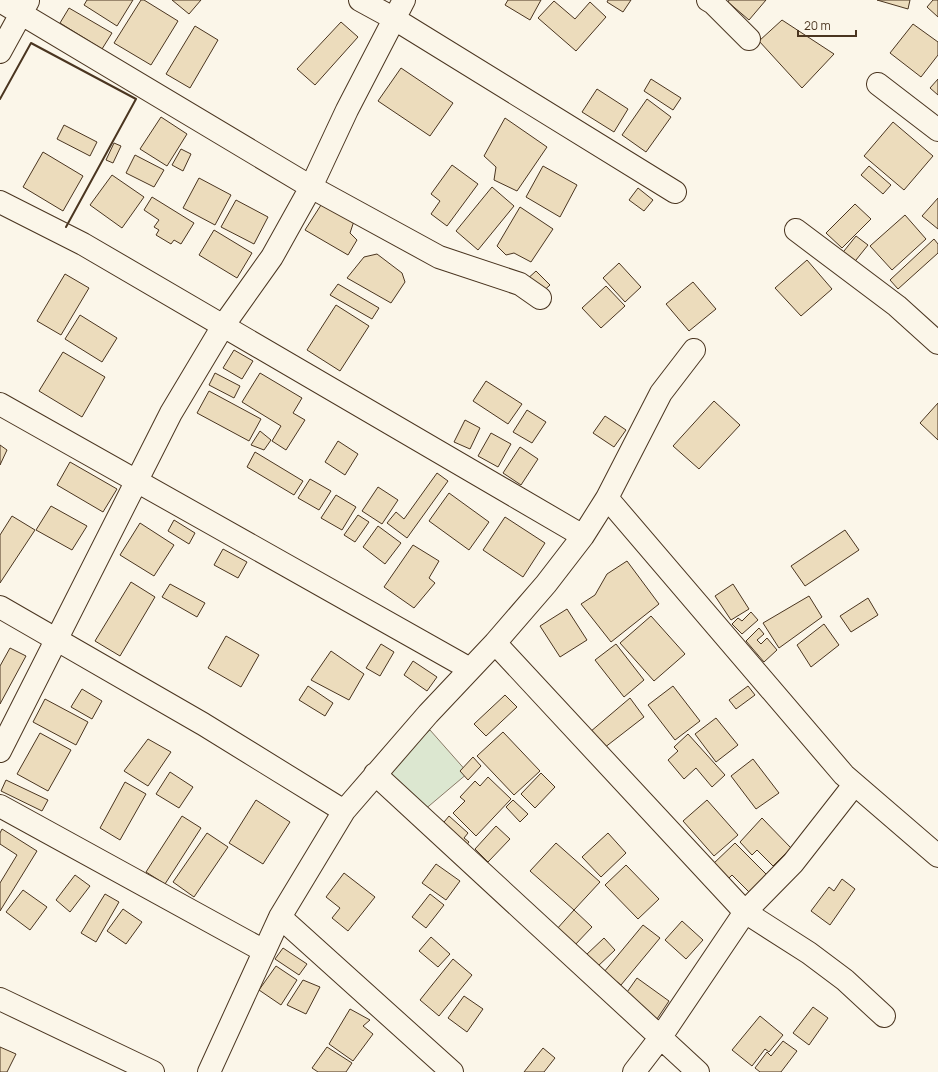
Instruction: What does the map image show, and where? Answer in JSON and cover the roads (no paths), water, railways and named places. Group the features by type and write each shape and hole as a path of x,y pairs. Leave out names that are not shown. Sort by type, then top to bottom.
{"street":[{"path":"360,0 398,9 675,192"},
{"path":"0,1 25,6 311,187 439,257 520,284 540,298"},
{"path":"712,1 749,39"},
{"path":"0,52 25,6"},
{"path":"0,751 55,639 171,413 223,326 272,257 311,187 398,9"},
{"path":"878,84 938,130"},
{"path":"0,202 83,244 583,536"},
{"path":"796,230 897,306 938,343"},
{"path":"209,1072 280,917 344,812 375,774 495,643 546,584 583,536 607,498 661,393 694,350"},
{"path":"0,404 470,669"},
{"path":"607,498 854,785 938,856"},
{"path":"0,607 203,724 344,812"},
{"path":"495,643 745,912 809,952 845,980 884,1016"},
{"path":"375,774 698,1072"},
{"path":"634,1072 660,1038 745,912 794,863 854,785"},
{"path":"0,806 264,951"},
{"path":"280,917 452,1072"},
{"path":"0,999 153,1072"}]}
